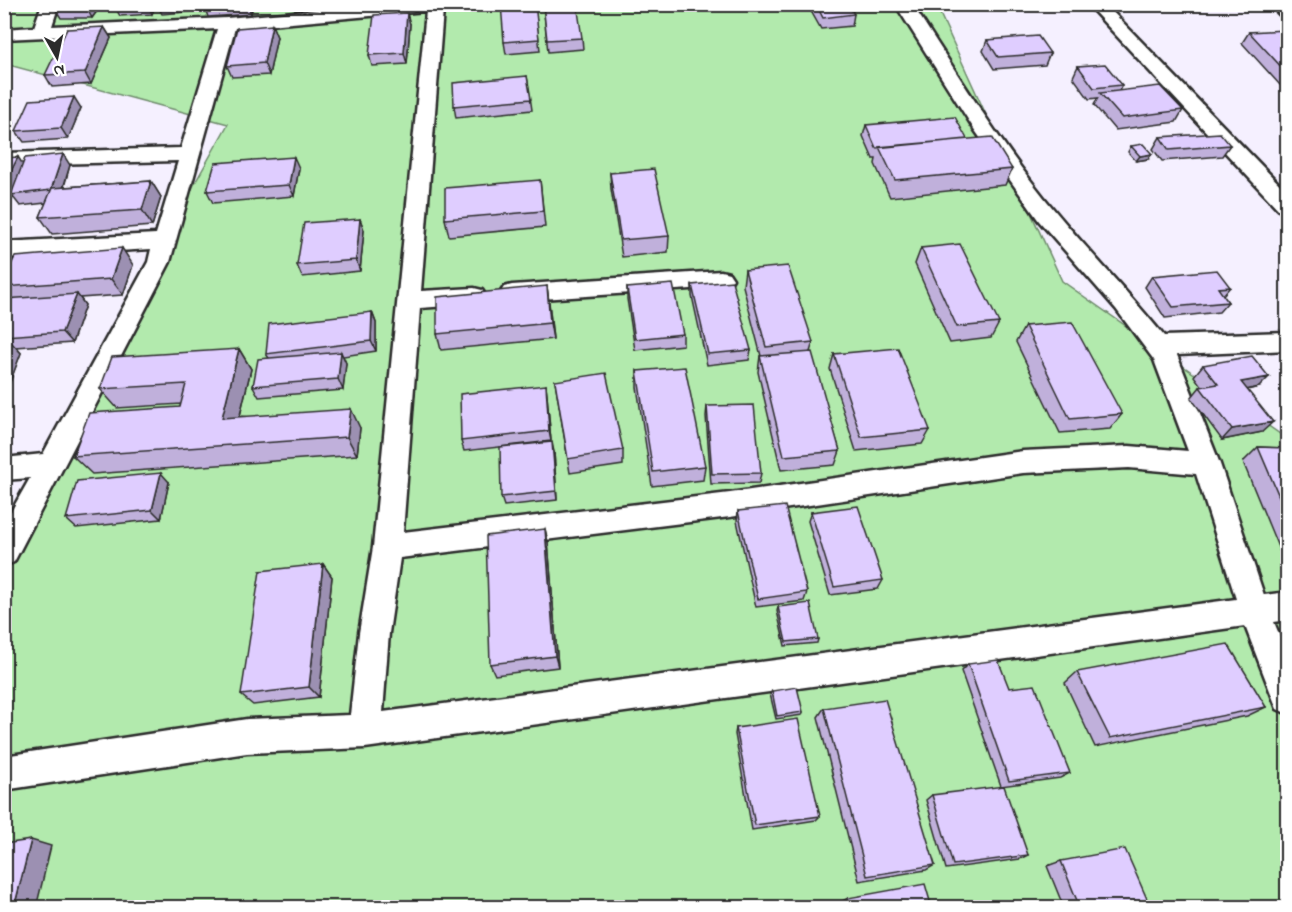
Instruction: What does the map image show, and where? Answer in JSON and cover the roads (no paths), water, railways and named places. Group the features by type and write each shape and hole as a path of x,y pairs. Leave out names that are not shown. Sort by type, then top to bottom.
{"street":[{"path":"41,33 51,4"},
{"path":"903,4 984,129 1047,216 1117,295 1165,356 1206,464 1254,609 1287,698"},
{"path":"1095,4 1287,206"},
{"path":"1276,4 1287,14"},
{"path":"4,34 227,23 443,5 419,163 387,547 374,633 365,731"},
{"path":"4,553 150,282 166,241 227,23"},
{"path":"4,159 190,154"},
{"path":"4,250 166,241"},
{"path":"409,300 722,279"},
{"path":"1158,346 1287,341"},
{"path":"387,547 730,505 1023,462 1129,457 1206,464"},
{"path":"4,469 52,464"},
{"path":"4,773 247,736 365,731 1287,606"}]}
